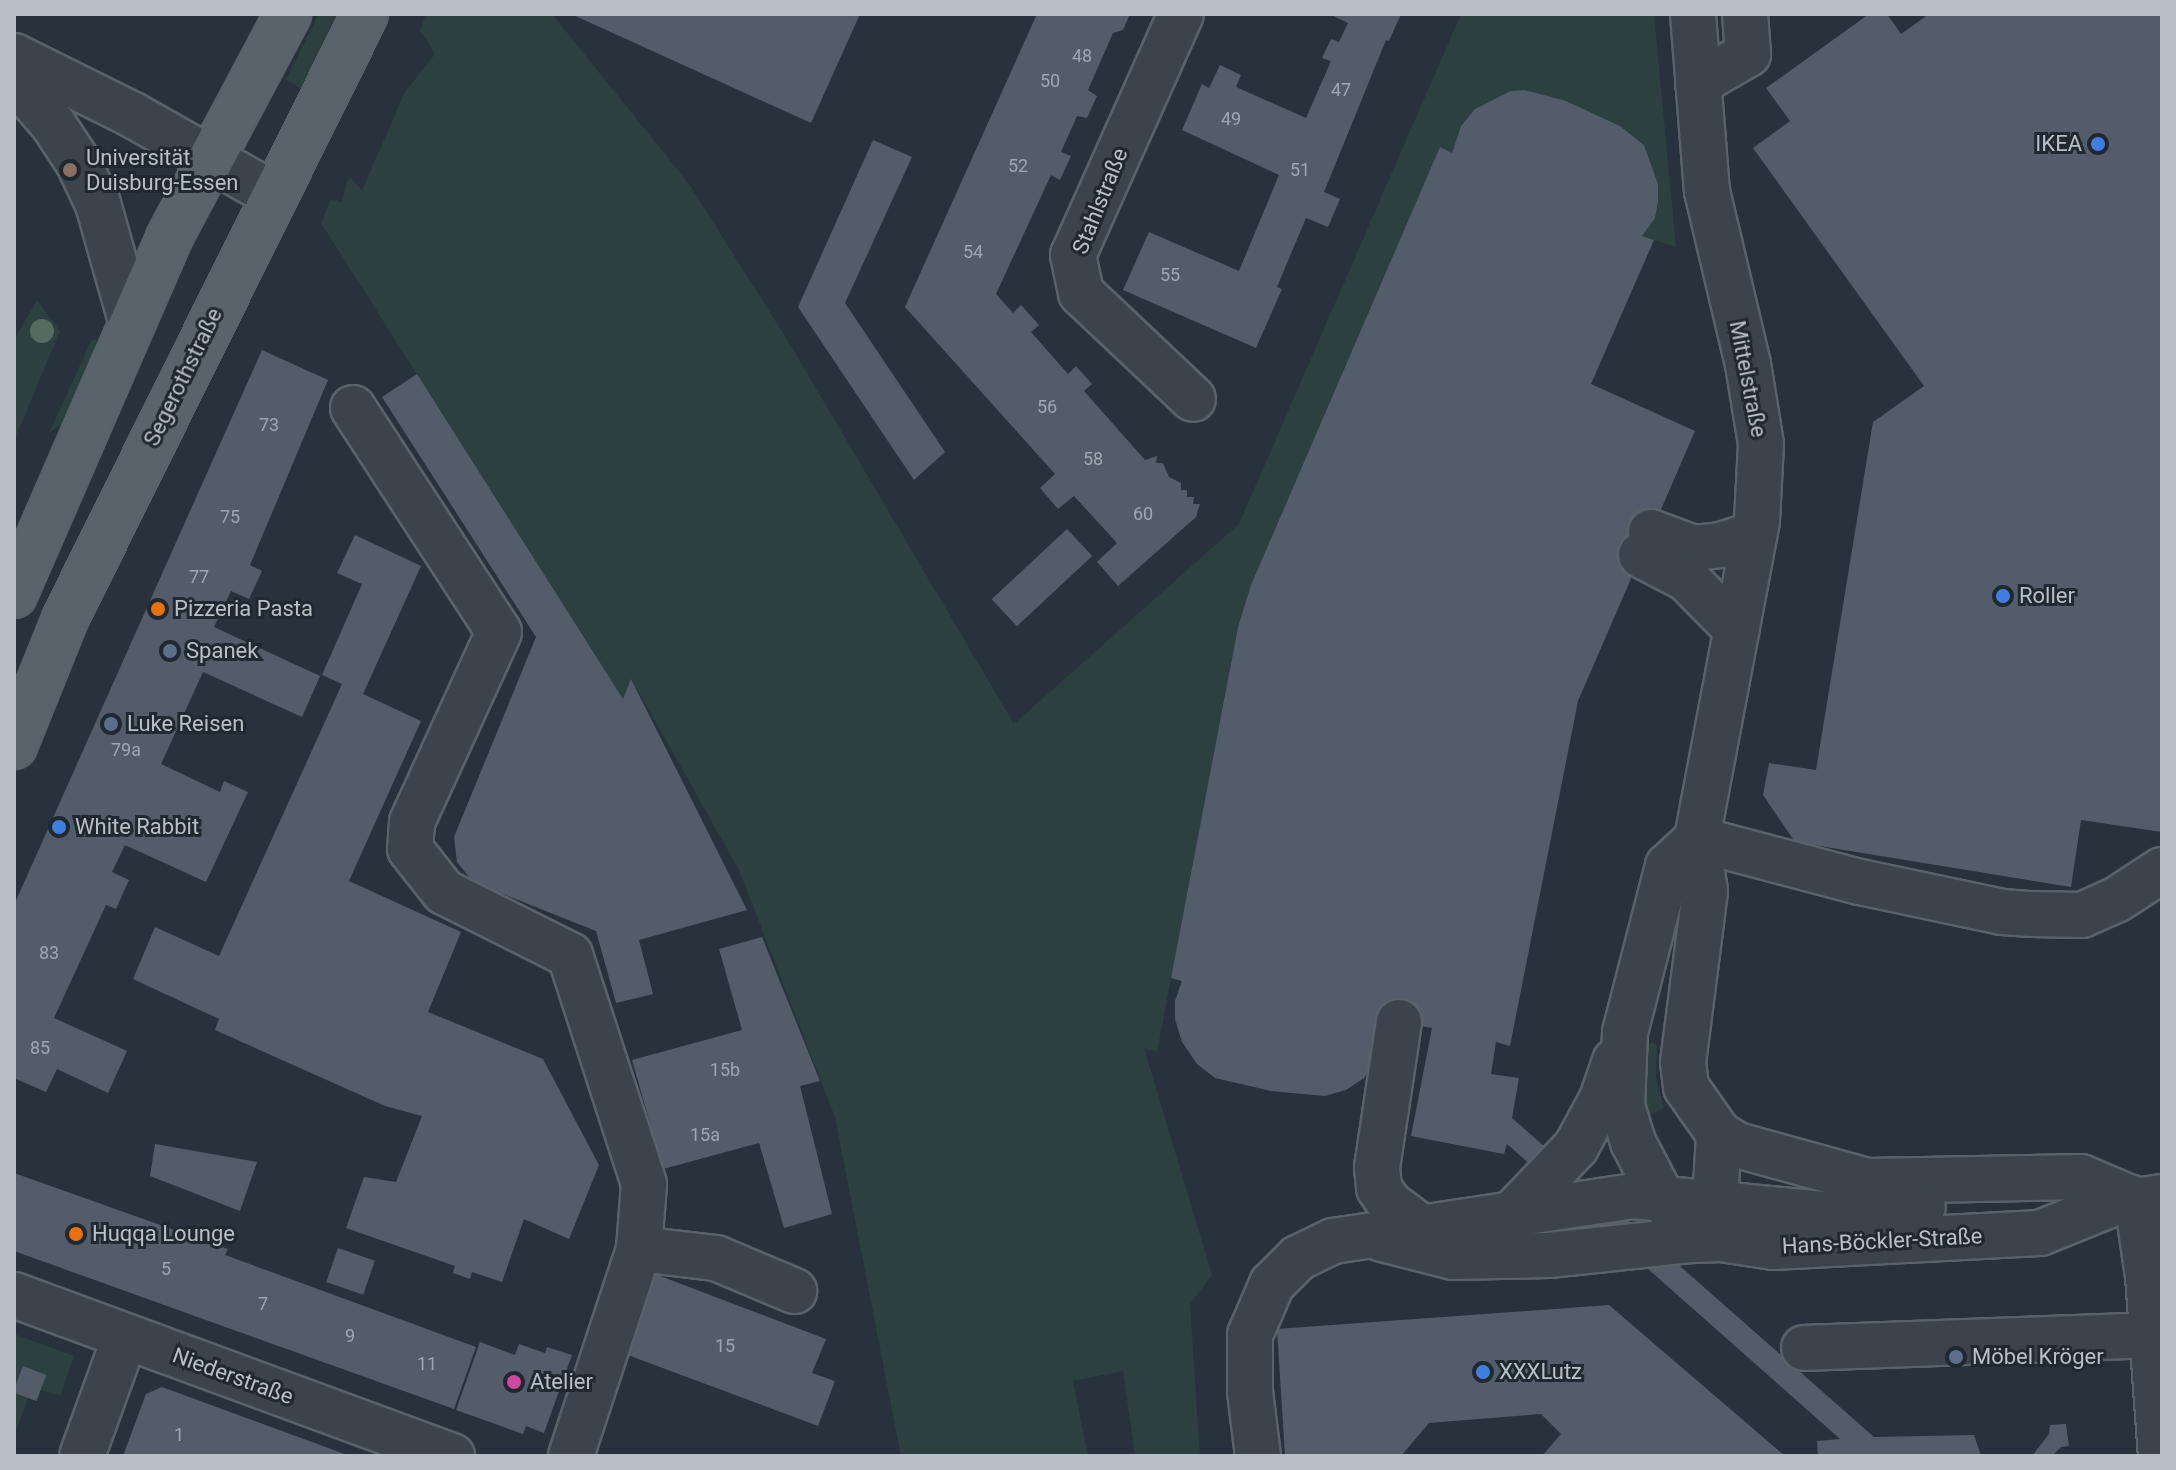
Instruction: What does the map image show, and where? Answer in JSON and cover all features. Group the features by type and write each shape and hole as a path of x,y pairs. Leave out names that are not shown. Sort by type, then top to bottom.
{"main road":[{"path":"14,595 169,238 288,14"},
{"name":"Segerothstraße","path":"14,746 65,619 365,14"}],"street":[{"name":"Stahlstraße","path":"1181,14 1073,255 1081,293 1193,399"},
{"name":"Mittelstraße","path":"1693,14 1707,191 1748,364 1761,444 1754,534 1697,839"},
{"path":"1698,83 1748,54 1745,14"},
{"path":"14,56 131,114 274,195"},
{"path":"14,79 53,124 85,176 98,204 131,321"},
{"path":"353,408 499,632 412,822 410,849 444,892 570,955 644,1184 639,1249 571,1456"},
{"path":"1737,630 1687,579 1646,544 1694,548 1721,545 1754,534"},
{"path":"1697,839 1860,882 2002,912 2032,914 2065,916 2098,909 2162,870"},
{"path":"1511,1215 1576,1147 1602,1099 1625,1032 1668,866 1697,839"},
{"path":"1697,839 1705,891 1683,1062 1686,1087 1719,1134 1761,1152 1868,1181 2081,1177 2143,1198"},
{"path":"1399,1022 1377,1168 1379,1188 1389,1203 1419,1226"},
{"path":"1625,1032 1622,1106 1633,1142 1661,1196 1692,1240 1715,1202 1719,1134"},
{"path":"1271,1441 1268,1420 1250,1392 1250,1335 1272,1284 1298,1258 1333,1241 1376,1237 1419,1226 1511,1215 1608,1198 1661,1196 1824,1214 2143,1198"},
{"path":"2143,1198 2158,1334 2161,1456"},
{"name":"Hans-Böckler-Straße","path":"1376,1237 1453,1257 1549,1255 1721,1239 1773,1247 2040,1233 2143,1198"},
{"path":"639,1249 716,1258 794,1291"},
{"name":"Niederstraße","path":"14,1295 452,1456"},
{"path":"1804,1348 2158,1334"},
{"path":"82,1456 125,1337"}],"green space":[{"path":"319,14 338,14 302,89 286,80"},
{"path":"426,14 552,14 689,184 788,341 1014,724 1239,524 1461,14 1654,14 1676,247 1642,236 1658,184 1644,145 1620,126 1566,101 1526,90 1509,91 1475,109 1461,126 1452,153 1440,148 1251,585 1238,627 1157,1052 1144,1048 1212,1275 1190,1304 1200,1456 1135,1456 1123,1371 1073,1381 1088,1456 901,1456 835,1117 739,870 632,680 623,699 321,223 331,200 342,202 347,181 351,178 362,190 405,92 435,54 420,30"},
{"path":"37,300 60,331 14,441 14,340"},
{"path":"97,339 88,376 66,421 49,433 91,341"},
{"path":"1652,1042 1657,1045 1656,1077 1664,1108 1641,1119 1643,1052"},
{"path":"14,1334 74,1356 60,1396 41,1390 37,1401 28,1398 14,1437"}],"building":[{"path":"571,14 860,14 811,123"},
{"path":"1037,14 1130,14 1123,30 1113,33 1088,90 1097,96 1087,118 1077,116 1061,152 1071,156 1060,180 1051,175 996,294 1013,313 1021,305 1039,325 1031,332 1068,374 1076,366 1092,384 1084,391 1145,460 1157,456 1156,463 1163,463 1169,477 1181,483 1181,490 1187,490 1187,497 1194,497 1193,504 1200,504 1196,517 1118,586 1097,562 1117,543 1074,496 1058,509 1040,488 1055,474 905,307"},
{"path":"1329,14 1401,14 1389,41 1386,40 1324,192 1340,199 1328,227 1306,218 1277,287 1282,289 1256,348 1123,290 1149,232 1239,271 1279,175 1182,130 1202,84 1209,88 1220,65 1241,75 1236,87 1306,118 1331,61 1322,58 1331,39 1339,42 1348,23"},
{"name":"Roller","path":"1869,14 1887,14 1901,34 1929,14 2162,14 2162,832 2081,820 2071,887 1795,842 1763,795 1769,763 1816,770 1873,422 1924,386 1753,148 1790,121 1766,88"},
{"path":"1525,90 1566,101 1620,126 1644,145 1658,184 1658,201 1655,218 1642,236 1654,240 1591,384 1695,431 1578,701 1510,1046 1496,1042 1491,1074 1519,1078 1512,1118 1874,1437 1974,1435 1981,1456 1818,1456 1817,1441 1840,1439 1507,1144 1504,1154 1411,1136 1432,1028 1399,1022 1364,1078 1346,1090 1325,1096 1271,1091 1215,1078 1197,1064 1182,1042 1175,1019 1175,1001 1182,981 1171,978 1238,627 1251,585 1440,147 1452,153 1461,126 1475,109 1510,91"},
{"path":"873,140 912,157 845,303 945,452 914,480 798,307"},
{"path":"262,350 328,380 250,565 262,571 249,599 231,591 214,627 320,676 302,717 203,672 161,764 220,792 224,781 248,792 206,882 125,845 112,872 129,880 116,909 106,905 54,1018 127,1051 108,1093 57,1069 46,1092 14,1078 14,905"},
{"path":"417,374 623,699 631,679 747,910 639,940 653,994 616,1003 596,931 473,882 457,862 454,837 536,637 382,397"},
{"path":"1067,529 1092,556 1017,626 992,599"},
{"path":"355,535 421,566 363,694 421,721 349,881 461,932 428,1012 543,1059 599,1165 569,1239 524,1219 502,1282 472,1272 470,1279 453,1273 455,1266 346,1228 364,1177 396,1182 422,1116 385,1106 215,1030 219,1019 133,979 155,927 219,956 342,684 322,675 362,584 337,573"},
{"path":"762,937 820,1081 800,1086 832,1214 784,1228 759,1143 663,1169 632,1060 742,1030 719,949"},
{"path":"155,1144 257,1162 240,1211 150,1176"},
{"path":"14,1173 228,1249 225,1255 476,1347 454,1409 14,1251"},
{"path":"338,1248 375,1261 363,1295 326,1282"},
{"path":"655,1274 826,1339 812,1373 835,1381 818,1426 625,1354"},
{"name":"XXXLutz","path":"1609,1305 1785,1456 1542,1456 1561,1434 1541,1414 1429,1423 1401,1456 1285,1456 1277,1329"},
{"name":"Atelier","path":"480,1342 515,1355 519,1344 545,1353 547,1347 572,1355 544,1433 526,1426 523,1434 456,1410"},
{"path":"23,1366 46,1375 36,1401 14,1393"},
{"path":"162,1387 350,1456 123,1456 146,1394"},
{"path":"2066,1424 2069,1446 2061,1447 2052,1456 2032,1456 2049,1434 2050,1425"}],"place":[{"name":"IKEA","path":"2098,144"},
{"name":"Universität Duisburg-Essen","path":"70,170"},
{"name":"Roller","path":"2003,596"},
{"name":"Pizzeria Pasta","path":"158,609"},
{"name":"Spanek","path":"170,651"},
{"name":"Luke Reisen","path":"111,724"},
{"name":"White Rabbit","path":"59,827"},
{"name":"Huqqa Lounge","path":"76,1234"},
{"name":"Möbel Kröger","path":"1956,1357"},
{"name":"XXXLutz","path":"1483,1372"},
{"name":"Atelier","path":"514,1382"}]}
